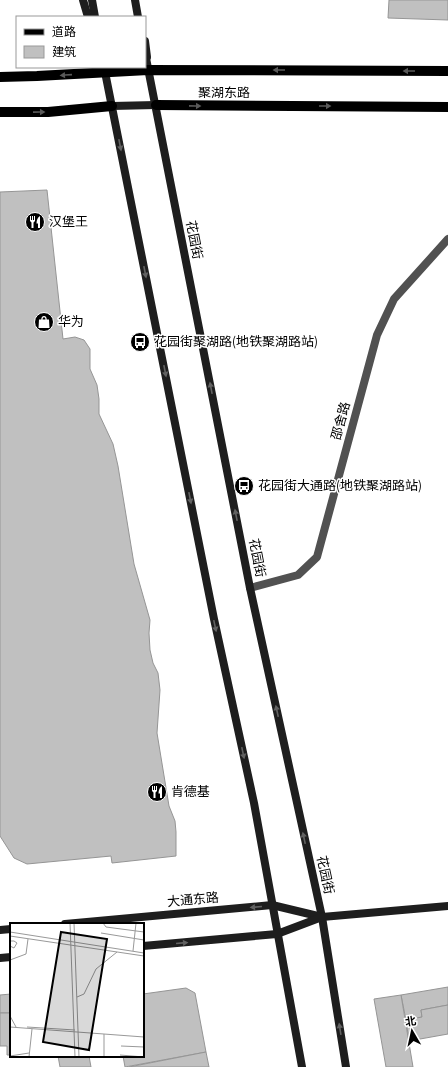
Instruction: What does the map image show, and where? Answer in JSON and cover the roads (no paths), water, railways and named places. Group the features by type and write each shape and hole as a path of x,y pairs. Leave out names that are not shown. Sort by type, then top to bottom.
{"main road":[{"path":"83,0 88,16"},
{"path":"92,0 95,16"},
{"path":"135,0 138,16"},
{"path":"141,0 142,16"},
{"path":"146,51 148,70"},
{"name":"花园街","path":"146,59 250,588 322,917 346,1067"},
{"path":"104,69 214,619 254,803 302,1067"},
{"name":"聚湖东路","path":"0,77 37,76 104,69 448,71"},
{"name":"聚湖东路","path":"0,112 48,112 112,106 156,105 448,107"},
{"name":"大通东路","path":"76,923 272,905 322,917"},
{"name":"大通东路","path":"144,946 277,934 322,917 448,906"},
{"path":"0,930 10,929"},
{"path":"0,958 10,957"}],"street":[{"name":"邵舍路","path":"250,588 298,575 316,557 377,335 394,299 448,239"}],"place":[{"name":"汉堡王","path":"35,222"},
{"name":"华为","path":"44,322"},
{"name":"花园街聚湖路(地铁聚湖路站)","path":"140,342"},
{"name":"花园街大通路(地铁聚湖路站)","path":"244,486"},
{"name":"肯德基","path":"157,792"}]}
